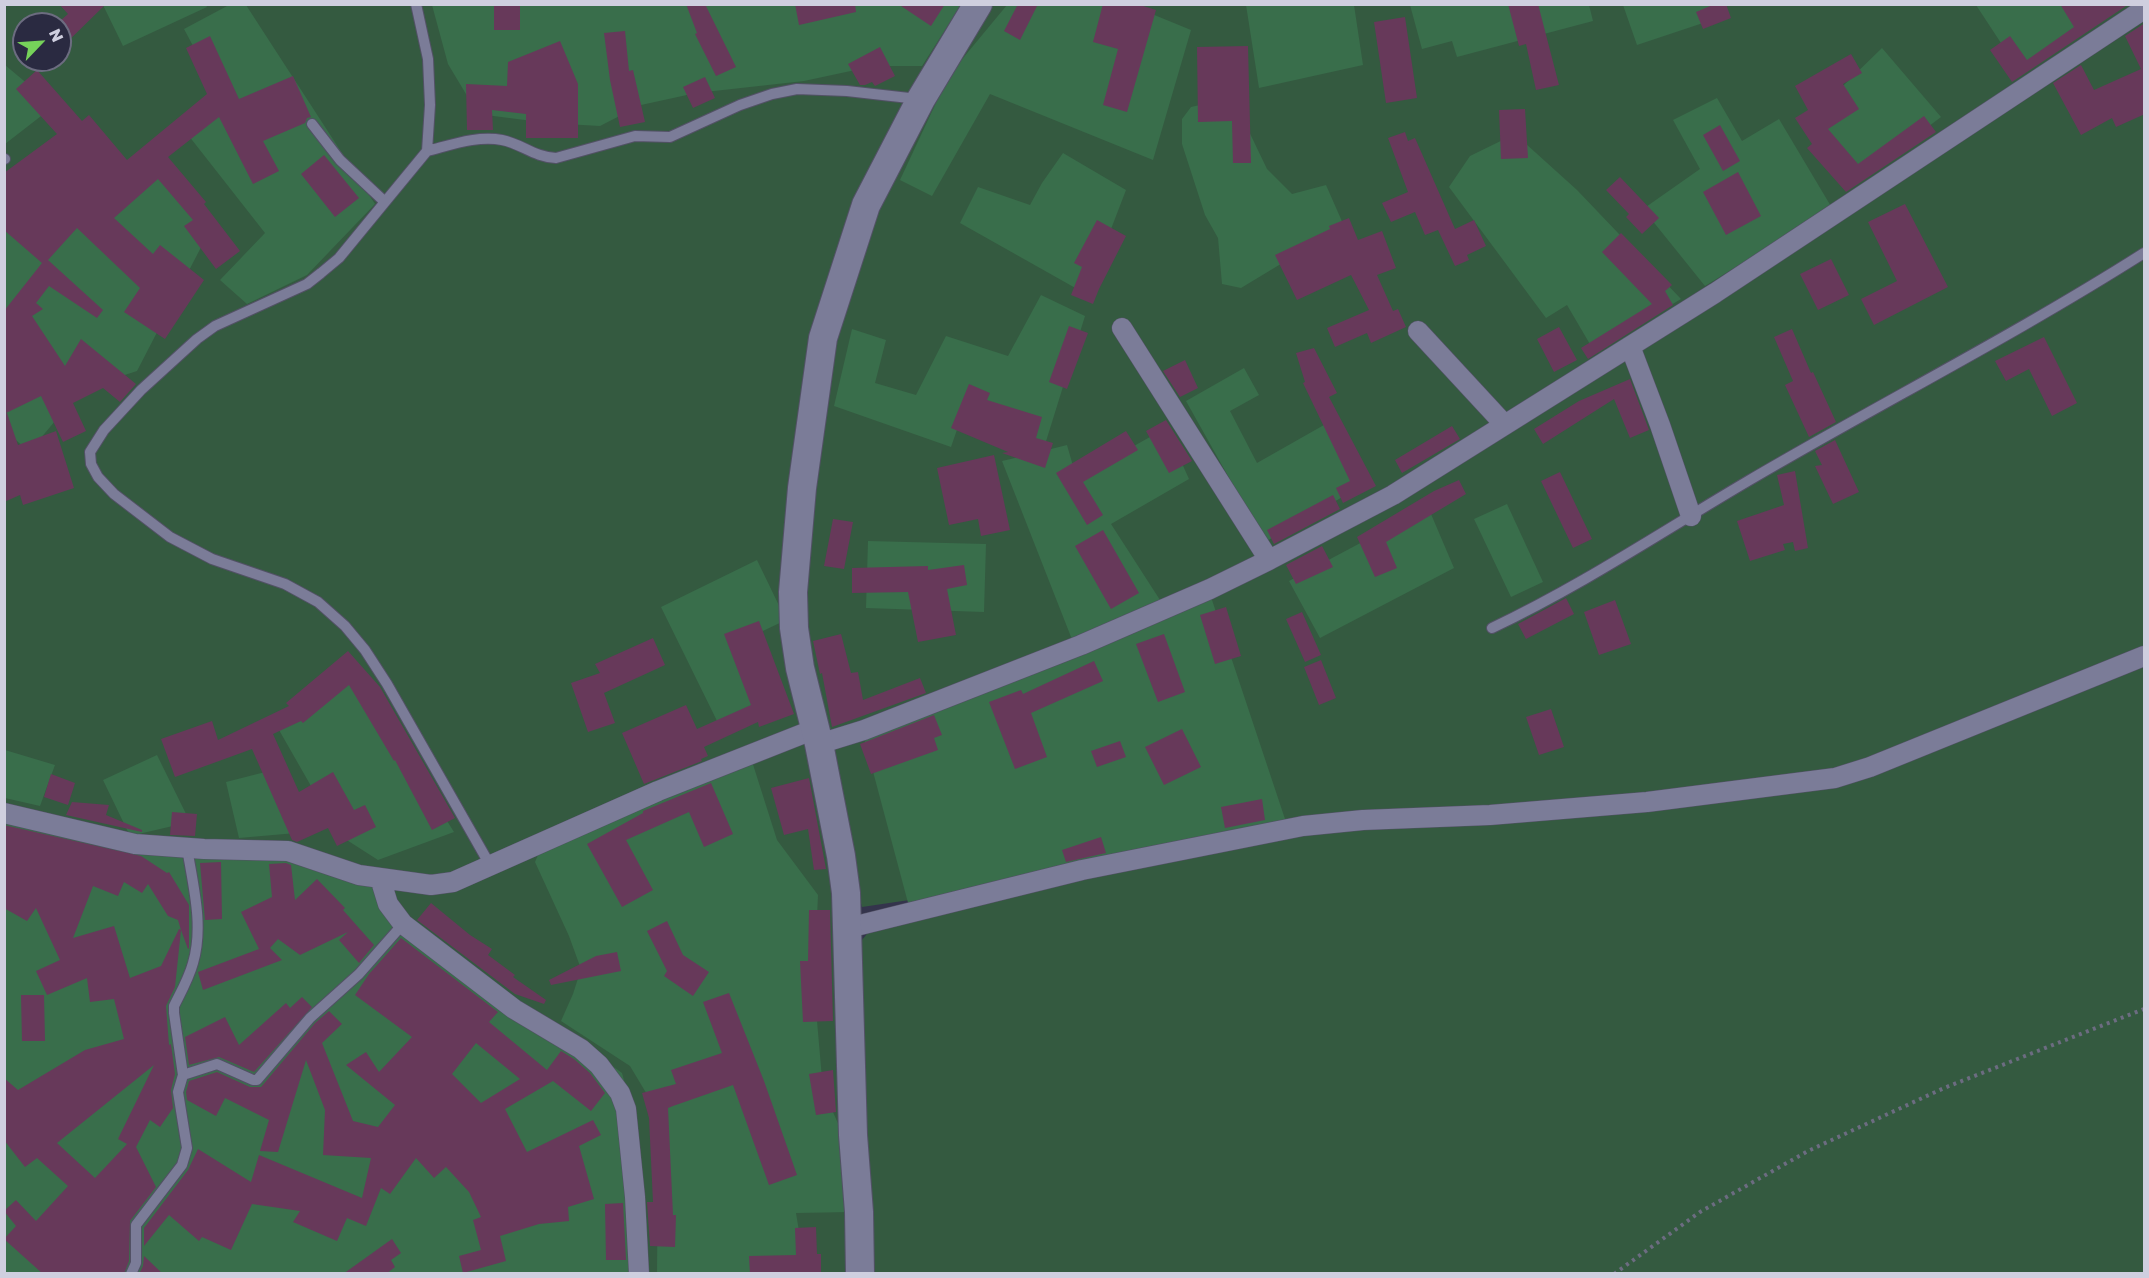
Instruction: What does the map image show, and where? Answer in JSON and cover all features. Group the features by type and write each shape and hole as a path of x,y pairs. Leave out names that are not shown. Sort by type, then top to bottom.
{"street":[{"path":"860,1274 846,893 841,856 817,737 800,668 794,628 793,592 802,488 823,338 866,205 921,99 978,4"},
{"path":"4,813 135,844 295,852 359,875 414,884 442,884 453,882 658,791 817,737 864,730 1081,645 1210,589 1393,495 1724,287 2145,9"},
{"path":"1122,328 1269,560"},
{"path":"1418,331 1505,425"},
{"path":"1630,346 1691,516"},
{"path":"848,928 1082,870 1303,826 1363,820 1490,815 1647,802 1834,778 1870,767 2145,656"},
{"path":"380,878 388,904 403,924 514,1009 580,1049 599,1065 615,1086 626,1109 635,1197 639,1274"},
{"path":"858,1234 874,1274"}],"lane":[{"path":"416,4 428,59 430,105 427,150 339,258 307,284 232,318 197,339 141,390 104,430 90,452 91,464 98,477 114,494 170,537 212,559 285,584 318,602 345,626 365,650 387,684 490,865"},
{"path":"427,150 484,139 501,140 544,157 556,158 635,136 670,137 740,105 772,93 797,89 847,91 921,99"},
{"path":"312,124 340,160 385,202"},
{"path":"1492,628 1570,588 1748,481 1986,347 2145,253"},
{"path":"131,1274 136,1263 136,1225 186,1157 187,1148 178,1092 183,1075 174,1006 193,965 197,945 197,921 187,848"},
{"path":"183,1075 217,1064 257,1080 304,1024 359,974 403,924"}],"path":[{"path":"1614,1274 1700,1212 1808,1151 1944,1088 2145,1009"}],"green space":[{"path":"205,4 207,7 123,46 103,5"},
{"path":"4,5 2144,5 2144,1273 642,1273 134,846 5,810","holes":["840,829 862,907 1052,879 876,923 847,958"]},
{"path":"229,5 246,5 375,204 307,275 247,304 220,280 265,233 185,131 223,102 184,29"},
{"path":"432,5 961,5 922,66 874,66 804,81 696,93 641,105 600,126 548,123 478,114 448,64"},
{"path":"1007,5 1130,5 1191,30 1153,160 990,94 932,196 900,180 949,75"},
{"path":"1246,5 1354,5 1363,65 1259,88"},
{"path":"1410,5 1589,5 1593,21 1457,57 1452,41 1422,49"},
{"path":"1623,5 1717,5 1721,17 1637,45"},
{"path":"1976,5 2119,5 2020,72"},
{"path":"1882,48 1941,117 1850,186 1808,120"},
{"path":"5,65 54,106 5,144"},
{"path":"1717,98 1742,141 1779,119 1832,208 1705,286 1643,209 1700,169 1673,120"},
{"path":"1223,100 1243,119 1267,169 1292,194 1326,185 1348,235 1289,259 1241,288 1222,284 1218,238 1205,215 1182,144 1182,119 1191,107"},
{"path":"1515,134 1577,190 1681,299 1594,351 1567,305 1546,318 1449,187 1470,156"},
{"path":"1063,153 1126,190 1086,294 960,223 978,187 1030,205"},
{"path":"165,161 212,226 137,371 82,389 29,452 5,430 4,194"},
{"path":"1041,295 1085,316 1043,451 1067,445 1078,483 1125,451 1166,428 1189,479 1111,524 1160,600 1073,642 1002,461 1041,452 960,421 951,447 834,406 852,329 886,340 875,383 916,395 946,336 1008,356"},
{"path":"1244,368 1259,395 1230,411 1257,463 1331,421 1363,485 1265,542 1186,401"},
{"path":"1507,504 1543,582 1511,597 1474,519"},
{"path":"1428,507 1454,568 1320,638 1289,581"},
{"path":"868,541 986,544 984,612 866,608"},
{"path":"757,560 786,620 746,639 776,700 720,727 661,607"},
{"path":"1209,591 1288,828 911,914 863,734"},
{"path":"350,666 454,832 378,860 339,835 275,723"},
{"path":"5,750 55,765 40,806 5,798"},
{"path":"157,755 190,822 130,836 103,780"},
{"path":"750,755 777,840 818,895 814,986 823,1090 841,1130 852,1212 796,1213 806,1273 657,1273 658,1157 651,1101 630,1066 561,1021 581,969 569,936 535,862 546,836"},
{"path":"277,769 296,833 239,838 226,782"},
{"path":"4,813 134,846 291,844 386,887 396,913 437,950 568,1034 622,1073 630,1102 642,1273 5,1273"}],"building":[{"path":"59,4 106,4 72,37 72,12 66,12"},
{"path":"494,4 520,4 520,30 494,30"},
{"path":"686,4 705,4 736,67 716,76 695,34 697,33"},
{"path":"795,4 855,4 856,12 799,25"},
{"path":"898,4 945,4 931,26"},
{"path":"1018,4 1038,4 1020,40 1004,31"},
{"path":"1103,4 1137,4 1156,10 1127,112 1103,105 1118,49 1093,42"},
{"path":"1508,4 1538,4 1559,85 1536,90 1526,44 1519,46"},
{"path":"1715,4 1726,4 1731,18 1703,29 1696,12"},
{"path":"2060,4 2129,4 2012,82 1990,50 2010,36 2027,60 2074,27"},
{"path":"1405,17 1417,98 1386,103 1374,22"},
{"path":"2145,23 2145,114 2116,127 2112,118 2081,135 2053,83 2081,65 2094,90 2141,69 2125,36"},
{"path":"625,31 629,71 633,70 645,122 620,127 610,80 604,33"},
{"path":"210,36 239,99 293,76 311,117 307,118 305,123 263,141 279,171 253,184 219,117 168,157 206,202 204,204 240,251 216,269 184,226 193,220 158,179 114,218 153,254 160,245 204,280 165,339 124,312 140,288 77,228 48,260 103,310 97,318 49,286 36,303 43,309 32,316 65,366 81,339 136,384 120,402 103,388 73,403 86,431 63,442 41,396 4,414 4,311 42,263 4,230 4,173 57,134 16,89 35,72 39,72 82,121 89,115 127,160 207,94 186,48"},
{"path":"560,41 578,84 578,138 526,138 526,114 492,110 493,130 467,130 466,84 507,86 508,62"},
{"path":"1248,46 1251,163 1233,163 1232,121 1198,122 1197,47"},
{"path":"880,47 895,76 875,86 872,82 860,85 848,64"},
{"path":"1851,54 1862,73 1843,84 1859,109 1828,129 1858,164 1924,116 1936,132 1846,192 1807,148 1812,144 1795,118 1808,110 1795,86"},
{"path":"705,77 715,98 693,108 683,87"},
{"path":"1525,109 1528,158 1501,159 1499,110"},
{"path":"1720,125 1740,161 1723,171 1703,135"},
{"path":"1405,132 1408,141 1415,138 1455,229 1474,220 1486,246 1467,255 1469,260 1455,266 1438,230 1425,235 1415,212 1391,222 1382,203 1408,192 1388,138"},
{"path":"324,155 359,198 335,217 301,174"},
{"path":"1738,172 1761,216 1726,235 1703,192"},
{"path":"1620,177 1659,218 1642,234 1626,217 1629,214 1606,190"},
{"path":"1905,204 1948,287 1874,325 1861,299 1897,281 1868,222"},
{"path":"1349,218 1358,240 1382,231 1396,268 1377,275 1393,311 1398,309 1406,327 1371,343 1367,333 1335,347 1327,328 1369,310 1351,275 1297,300 1275,255"},
{"path":"1097,220 1126,236 1093,304 1071,295 1082,267 1074,263"},
{"path":"1621,233 1672,285 1665,291 1673,305 1588,359 1581,348 1652,304 1602,252"},
{"path":"1831,259 1849,295 1818,310 1800,274"},
{"path":"1069,326 1088,333 1067,389 1049,382"},
{"path":"1559,327 1577,360 1554,372 1537,339"},
{"path":"1792,329 1836,422 1809,437 1785,385 1793,381 1774,337"},
{"path":"2044,337 2077,403 2052,416 2029,369 2006,381 1995,361"},
{"path":"1314,348 1337,393 1329,397 1376,486 1343,503 1336,488 1350,481 1303,383 1305,382 1296,353"},
{"path":"1185,360 1198,388 1180,397 1163,371"},
{"path":"1630,379 1649,430 1630,438 1614,399 1543,444 1534,429 1579,401"},
{"path":"969,384 990,393 987,400 1042,417 1036,438 1053,443 1045,468 1002,453 1008,452 951,428"},
{"path":"7,413 18,445 56,431 74,488 23,505 20,495 4,502 4,414"},
{"path":"1166,420 1192,461 1169,473 1146,431"},
{"path":"1452,426 1460,439 1402,473 1395,460"},
{"path":"1126,431 1138,450 1083,482 1103,515 1087,525 1056,473"},
{"path":"1835,440 1859,492 1833,504 1815,466 1822,465 1815,451"},
{"path":"994,455 1010,530 981,536 978,519 949,525 937,468"},
{"path":"1795,471 1808,548 1795,551 1793,542 1783,544 1785,550 1750,561 1737,521 1784,505 1777,475"},
{"path":"1560,472 1592,539 1573,548 1541,481"},
{"path":"1459,480 1466,494 1386,542 1397,568 1375,577 1357,537 1434,491"},
{"path":"1333,495 1340,509 1274,544 1267,530"},
{"path":"833,519 853,522 844,569 824,566"},
{"path":"1103,530 1139,593 1111,609 1075,546"},
{"path":"1322,546 1333,567 1296,584 1286,565"},
{"path":"964,565 967,585 947,589 956,635 918,642 908,592 852,593 852,568 928,566 928,570"},
{"path":"1566,598 1574,614 1526,639 1518,624"},
{"path":"1615,600 1631,644 1599,655 1584,612"},
{"path":"1226,607 1241,656 1215,664 1200,615"},
{"path":"1302,612 1321,655 1305,662 1286,619"},
{"path":"759,621 794,714 759,727 758,722 704,747 708,756 701,759 702,761 644,784 622,733 686,705 697,729 751,705 724,634"},
{"path":"841,634 851,673 858,672 863,700 920,678 926,693 832,727 822,673 820,674 813,641"},
{"path":"1164,634 1185,692 1158,702 1136,644"},
{"path":"653,638 665,665 604,693 615,723 588,732 571,683 600,673 595,664"},
{"path":"348,651 380,687 455,818 432,830 395,760 349,685 303,723 301,721 273,734 299,792 333,772 354,810 365,805 376,827 337,846 328,828 297,842 292,840 252,749 175,777 161,739 212,721 218,740 289,706 286,703"},
{"path":"1321,660 1336,698 1319,705 1304,667"},
{"path":"1094,661 1103,681 1031,713 1047,757 1015,769 989,702 1021,690 1023,694"},
{"path":"1551,709 1564,747 1539,755 1526,717"},
{"path":"934,715 942,735 934,738 938,750 871,774 860,744"},
{"path":"1182,729 1201,767 1164,785 1145,747"},
{"path":"1120,741 1126,757 1097,767 1091,751"},
{"path":"51,774 75,783 68,805 44,797"},
{"path":"809,778 826,869 814,870 808,829 784,835 771,788"},
{"path":"711,783 733,834 704,847 689,812 626,840 653,890 622,907 587,844 643,811"},
{"path":"1262,799 1265,820 1225,828 1221,807"},
{"path":"72,802 109,805 106,815 142,830 142,832 66,815"},
{"path":"172,812 197,814 195,836 170,835"},
{"path":"4,825 141,856 167,873 169,872 189,905 189,948 181,930 175,987 166,1006 169,1045 171,1044 175,1074 171,1090 173,1108 160,1127 150,1120 136,1147 156,1187 130,1221 129,1261 124,1274 43,1274 4,1239 16,1226 4,1211 16,1200 36,1221 68,1186 37,1158 25,1167 4,1140 4,1078 18,1090 85,1050 124,1039 114,999 90,1002 87,978 47,995 36,971 60,960 36,908 27,921 4,908","holes":["124,882 142,893 148,884 168,916 178,920 181,930 179,929 161,966 130,978 114,926 73,938 93,886 118,896","154,1065 118,1139 127,1144 95,1178 57,1143"]},
{"path":"1101,837 1106,853 1066,862 1062,850"},
{"path":"221,862 222,919 205,920 200,863"},
{"path":"269,864 291,865 295,900 317,879 345,908 343,910 374,945 359,963 339,940 348,932 300,955 278,939 270,948 282,960 203,990 198,972 259,949 241,912 272,897"},
{"path":"431,903 470,935 492,949 488,955 515,975 513,977 546,1000 544,1004 515,994 417,920"},
{"path":"809,910 830,910 833,1021 803,1022 800,961 808,961"},
{"path":"667,921 683,955 709,972 693,996 664,976 667,971 647,931"},
{"path":"401,938 498,1012 489,1022 547,1070 561,1051 590,1073 605,1093 591,1111 553,1081 505,1109 527,1152 593,1120 601,1135 579,1146 594,1199 568,1207 569,1221 539,1224 500,1236 506,1261 463,1273 459,1256 481,1250 473,1220 481,1217 469,1192 446,1167 434,1178 416,1158 390,1194 381,1188 366,1226 347,1218 337,1241 293,1222 300,1211 252,1204 231,1250 202,1237 199,1241 169,1215 144,1246 144,1228 188,1170 198,1149 251,1182 259,1155 362,1198 371,1158 323,1155 325,1110 306,1060 278,1152 260,1151 269,1120 225,1098 216,1116 187,1100 186,1092 189,1081 217,1072 250,1087 261,1087 315,1023 329,1011 342,1024 322,1043 353,1121 378,1127 395,1105 346,1065 366,1052 379,1072 412,1037 355,995 369,974","holes":["476,1043 520,1079 481,1103 452,1074"]},
{"path":"617,952 621,971 551,985 549,980 596,956"},
{"path":"729,993 764,1081 797,1175 769,1185 733,1085 668,1108 673,1215 676,1215 675,1247 650,1246 647,1202 653,1202 649,1118 642,1093 676,1084 671,1070 722,1053 703,1002"},
{"path":"21,995 44,995 45,1041 22,1041"},
{"path":"302,997 312,1007 254,1072 219,1057 189,1065 185,1037 225,1017 239,1045 286,1003 290,1008"},
{"path":"833,1070 836,1112 816,1115 809,1074"},
{"path":"623,1203 626,1260 606,1260 605,1204"},
{"path":"816,1227 817,1254 821,1254 821,1274 750,1274 749,1256 796,1255 795,1228"},
{"path":"392,1239 401,1253 391,1260 395,1267 386,1274 343,1274"},
{"path":"144,1256 163,1274 139,1274"}]}
